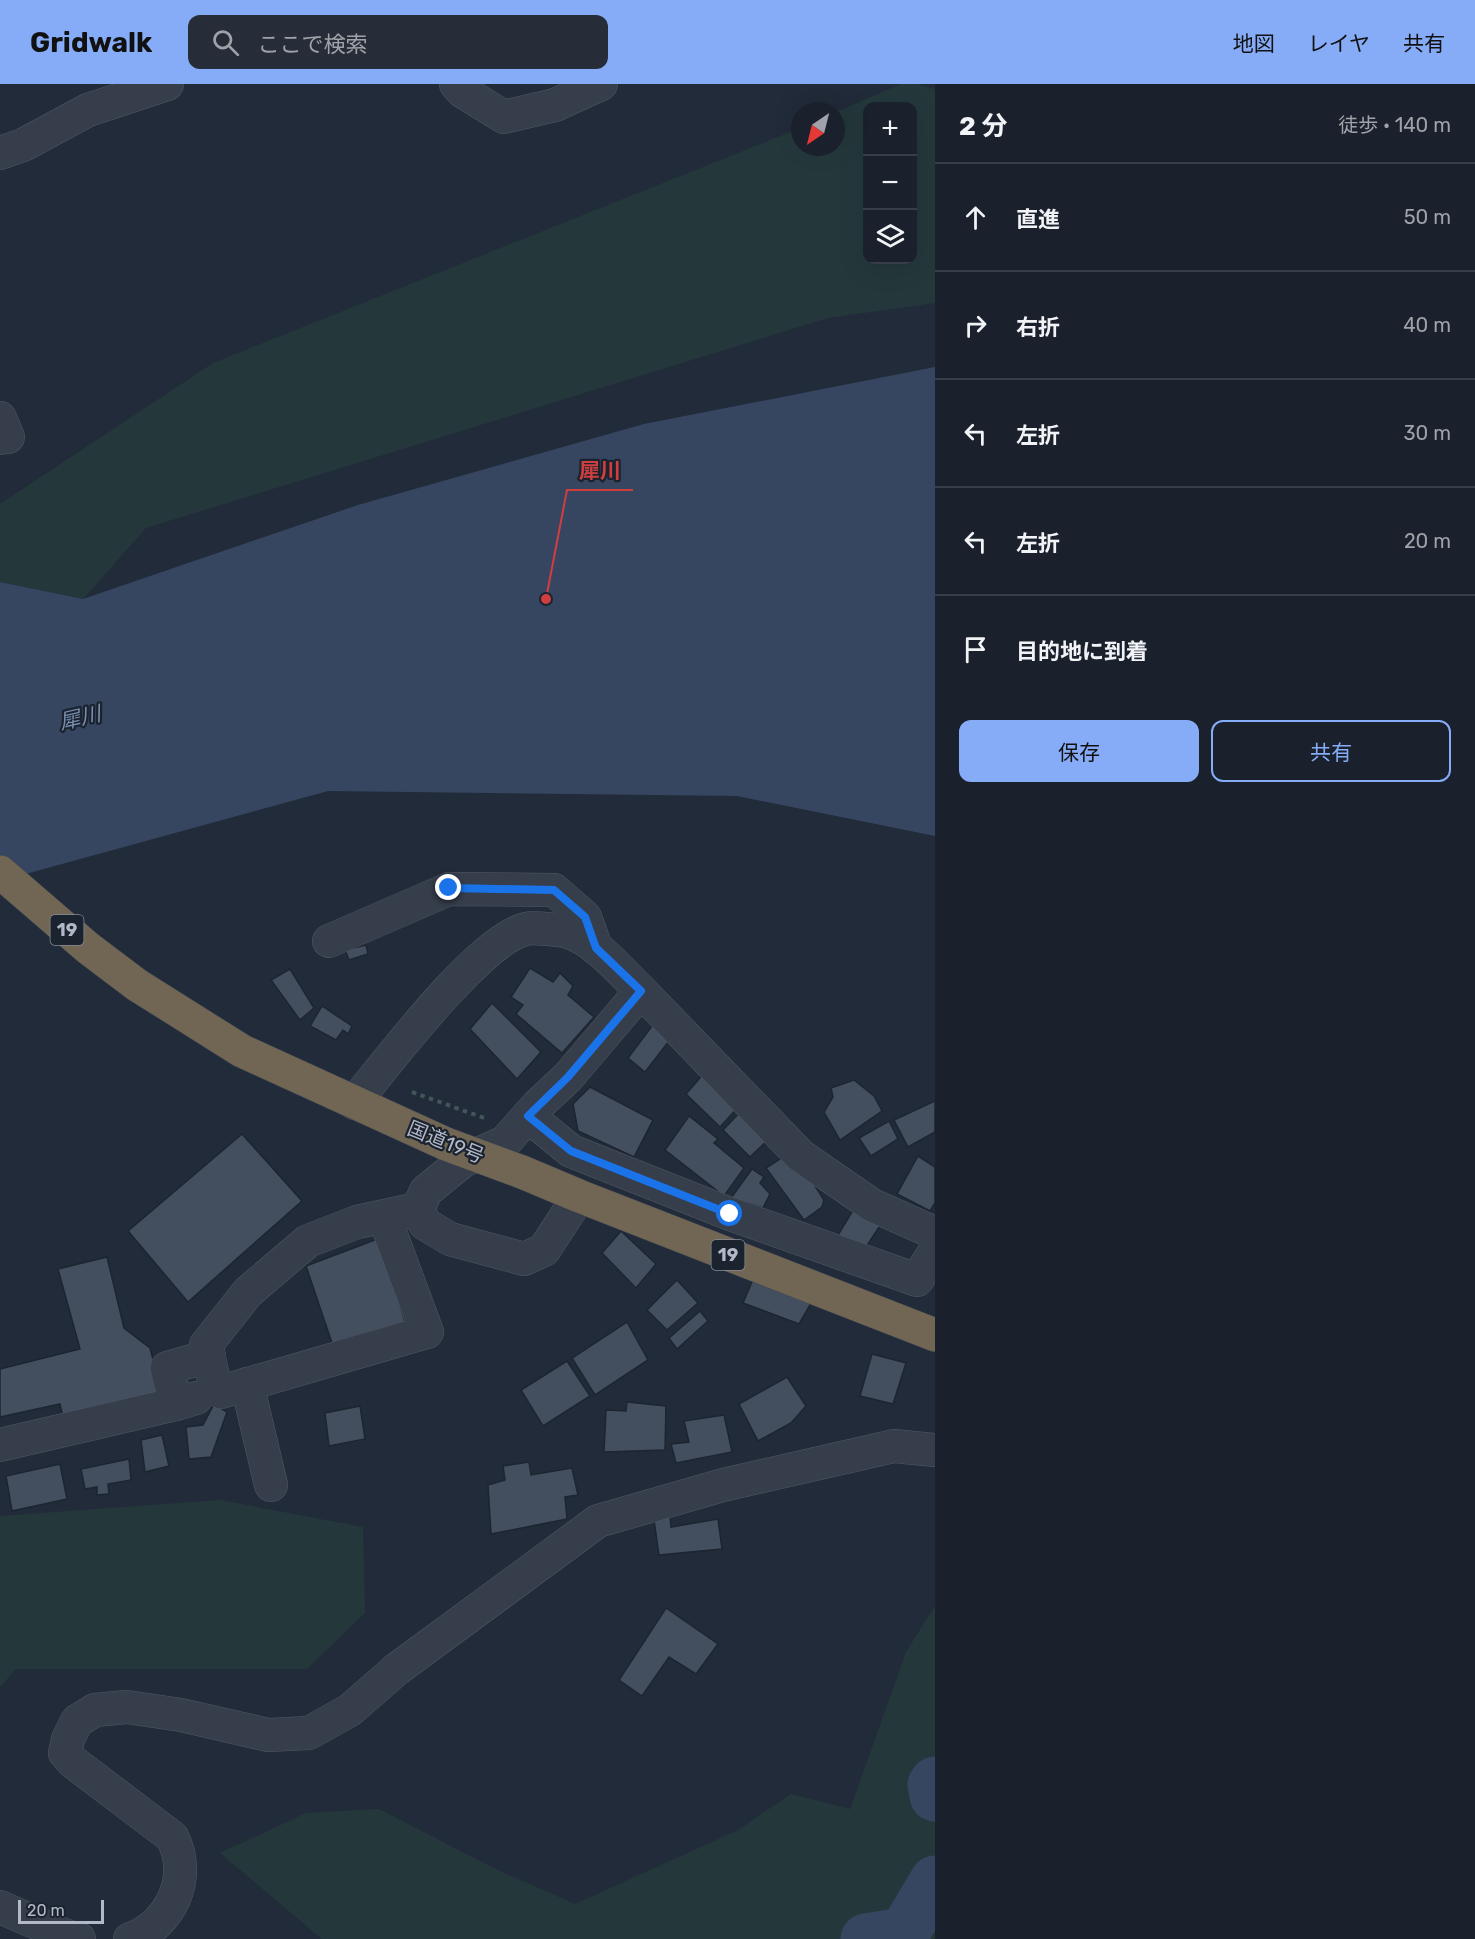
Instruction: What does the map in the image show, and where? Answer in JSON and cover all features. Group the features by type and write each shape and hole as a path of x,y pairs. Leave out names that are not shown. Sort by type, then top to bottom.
{"highway":[{"name":"国道19号","path":"0,872 88,948 137,985 242,1051 446,1144 935,1335"}],"street":[{"path":"0,153 23,145 88,110 167,84"},
{"path":"456,84 462,91 504,117 555,105 601,84"},
{"path":"0,418 8,436 0,438"},
{"path":"329,941 449,888 554,890 585,917 596,948"},
{"path":"354,1103 441,999 502,940 527,929 570,932 596,948 641,991 801,1156 872,1205 935,1233"},
{"path":"579,1196 544,1250 524,1259 450,1239 425,1224 418,1209 426,1191 463,1161 505,1142 568,1077 641,991"},
{"path":"522,1123 571,1151 730,1214 917,1280 935,1251"},
{"path":"271,1485 234,1388 213,1376 206,1345 248,1292 308,1241 357,1222 418,1209"},
{"path":"0,1445 176,1404 427,1332 384,1216"},
{"path":"176,1404 168,1368 209,1356"},
{"path":"130,1939 144,1934 161,1920 176,1893 182,1868 179,1851 172,1838 73,1762 65,1753 68,1739 77,1721 95,1710 127,1707 181,1715 268,1735 309,1733 350,1710 397,1669 598,1521 723,1485 894,1446 935,1450"},
{"path":"0,1907 69,1937 79,1939"}],"path":[{"path":"412,1092 522,1123"}],"green space":[{"path":"901,84 917,84 935,89 935,303 828,318 146,528 83,599 0,582 0,504 213,363 791,132 791,156 845,156 845,108"},
{"path":"220,1500 363,1527 365,1613 307,1669 16,1669 0,1687 0,1516"},
{"path":"935,1606 935,1939 322,1939 220,1853 306,1813 379,1809 498,1870 575,1904 738,1830 791,1794 850,1809 906,1652"}],"water":[{"path":"935,367 935,836 737,796 328,791 0,881 0,582 83,599 358,505 644,424"}],"building":[{"path":"366,945 368,954 349,960 345,950"},
{"path":"530,968 553,982 560,973 573,986 568,995 594,1017 562,1053 516,1014 523,1005 511,997"},
{"path":"290,969 314,1008 300,1020 271,980"},
{"path":"492,1003 541,1052 517,1079 470,1029"},
{"path":"322,1006 352,1026 348,1034 343,1030 336,1040 310,1026"},
{"path":"652,1026 676,1032 645,1072 628,1058"},
{"path":"706,1071 741,1104 720,1127 686,1094"},
{"path":"854,1080 874,1096 882,1111 840,1140 824,1112 833,1097 831,1088"},
{"path":"590,1087 653,1120 634,1157 578,1131 573,1104"},
{"path":"935,1101 935,1132 908,1147 894,1120"},
{"path":"743,1109 771,1137 750,1157 723,1130"},
{"path":"689,1116 718,1139 714,1143 744,1168 724,1196 665,1150"},
{"path":"889,1121 898,1139 871,1156 859,1138"},
{"path":"242,1134 302,1201 188,1302 128,1231"},
{"path":"786,1155 798,1159 824,1200 822,1207 804,1220 766,1168"},
{"path":"918,1156 935,1167 935,1203 930,1211 897,1194"},
{"path":"752,1169 764,1177 760,1183 770,1194 763,1208 731,1198"},
{"path":"858,1202 885,1218 864,1250 838,1235"},
{"path":"621,1231 656,1264 636,1288 602,1253"},
{"path":"380,1238 405,1322 332,1343 306,1266"},
{"path":"107,1257 124,1328 150,1348 162,1394 63,1418 60,1404 0,1417 0,1369 80,1349 58,1269"},
{"path":"754,1277 813,1300 799,1324 743,1303"},
{"path":"677,1280 698,1303 667,1330 647,1310"},
{"path":"700,1311 708,1321 677,1349 669,1338"},
{"path":"627,1322 648,1360 595,1395 572,1358"},
{"path":"872,1354 906,1363 893,1404 860,1396"},
{"path":"567,1361 590,1396 543,1426 521,1390"},
{"path":"787,1377 806,1406 791,1423 758,1441 739,1404"},
{"path":"627,1402 666,1406 665,1450 604,1452 606,1410 626,1411"},
{"path":"214,1404 227,1412 211,1457 189,1459 186,1427 203,1425"},
{"path":"360,1406 365,1439 329,1446 325,1413"},
{"path":"724,1415 732,1452 676,1463 671,1444 689,1442 684,1421"},
{"path":"162,1435 169,1466 145,1472 141,1440"},
{"path":"129,1459 131,1480 108,1484 109,1494 97,1495 97,1487 85,1489 81,1469"},
{"path":"529,1462 531,1475 572,1468 578,1495 565,1497 567,1519 491,1534 488,1485 505,1480 503,1466"},
{"path":"60,1464 67,1499 12,1511 6,1476"},
{"path":"670,1516 671,1527 718,1519 722,1549 659,1555 654,1520"},
{"path":"666,1608 718,1644 696,1674 669,1657 642,1696 619,1680"}],"waterway":[{"path":"935,1782 933,1785 935,1796"},
{"path":"866,1939 904,1933 935,1881"}],"place":[{"name":"犀川","path":"546,599"}],"route":[{"path":"449,888 554,890 585,917 596,948 641,991 568,1077 528,1116 571,1151 730,1214"}]}
